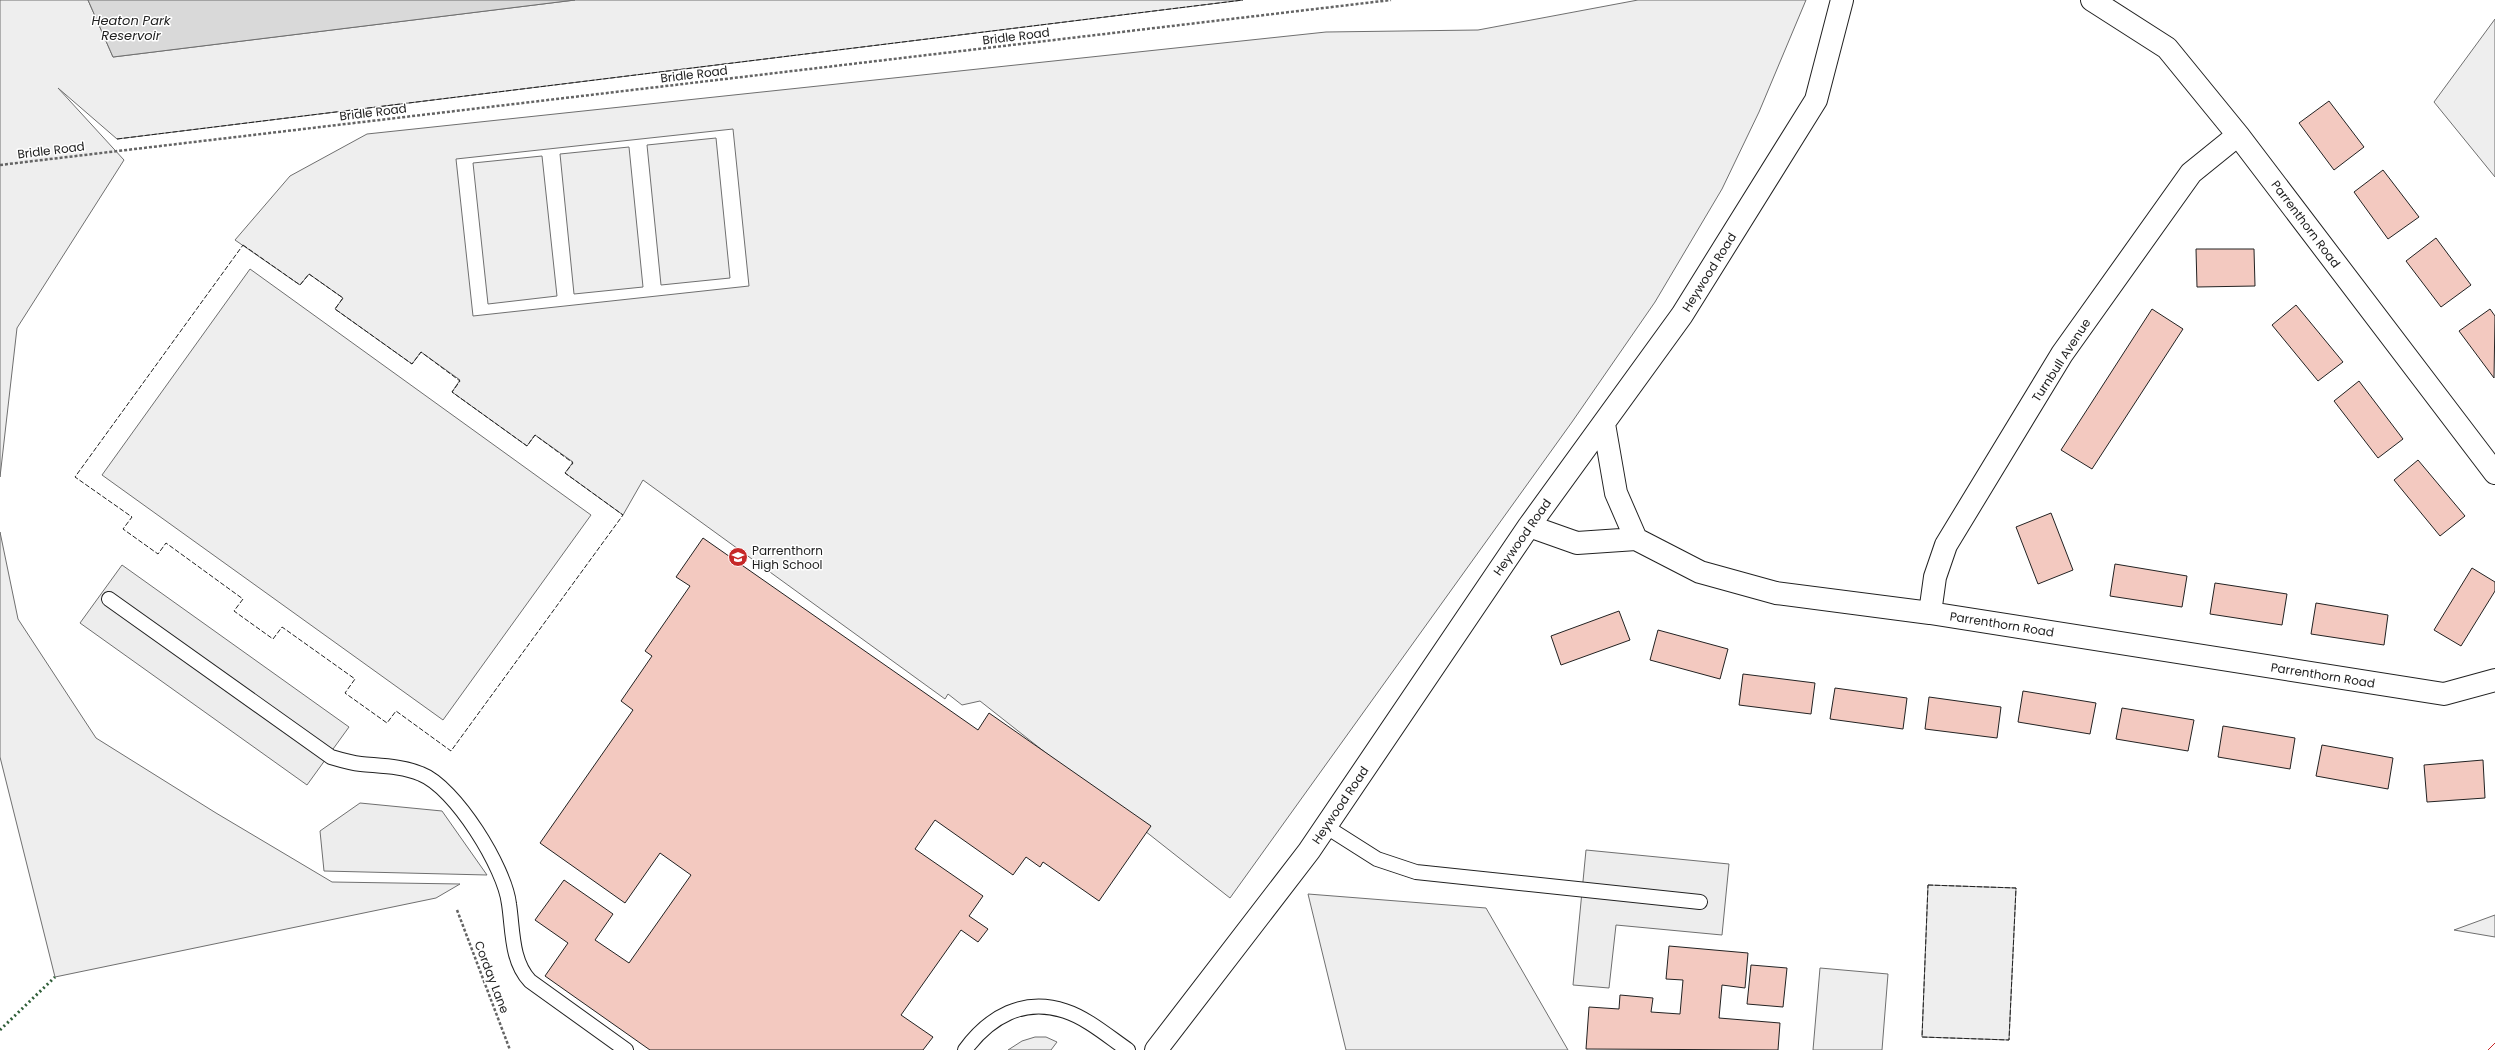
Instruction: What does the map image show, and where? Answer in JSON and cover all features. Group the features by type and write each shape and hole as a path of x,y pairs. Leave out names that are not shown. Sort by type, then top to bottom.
{"street":[{"name":"Heywood Road","path":"1156,1050 1309,851 1529,526 1682,315 1816,100 1842,0"},
{"name":"Parrenthorn Road","path":"2092,0 2167,48 2238,135 2495,473"},
{"name":"Turnbull Avenue","path":"1930,613 1935,577 1946,545 2062,354 2191,173 2238,135"},
{"path":"1529,526 1577,543 1636,539 1616,493 1604,424"},
{"name":"Parrenthorn Road","path":"1636,539 1700,572 1776,593 1930,613 2444,694 2495,680"}],"lane":[{"path":"109,599 331,757 360,764 405,769 433,779 454,801 474,828 499,870 509,899 516,959 521,971 530,981 626,1050"},
{"path":"1325,826 1377,859 1416,872 1700,902"},
{"path":"965,1050 978,1032 1005,1012 1040,1007 1066,1011 1128,1050"}],"path":[{"name":"Bridle Road","path":"0,165 1391,0"},
{"name":"Corday Lane","path":"457,910 510,1050"}],"shaded area":[{"path":"0,0 88,0 113,57 575,0 1243,0 117,139 58,88 124,160 17,328 0,477"},
{"path":"1638,0 1806,0 1759,112 1722,189 1655,302 1572,422 1230,898 980,701 962,705 948,694 945,699 643,480 623,515 565,473 573,462 535,435 527,446 452,392 460,380 421,352 412,364 335,309 343,298 309,274 300,285 235,240 290,176 367,134 1326,32 1478,30","holes":["733,129 749,286 473,316 456,159"]},
{"path":"2495,19 2495,177 2434,102"},
{"path":"716,138 730,278 661,285 647,145"},
{"path":"629,147 643,287 574,294 560,154"},
{"path":"542,156 557,296 488,304 473,163"},
{"path":"250,269 591,515 443,720 102,475"},
{"path":"0,532 18,619 96,738 216,813 332,882 460,884 436,898 55,977 0,757"},
{"path":"122,565 349,727 307,785 80,623"},
{"path":"360,803 442,811 487,875 324,871 320,831"},
{"path":"1586,850 1729,864 1722,935 1616,925 1609,988 1573,985"},
{"path":"1928,885 2016,888 2009,1040 1922,1037"},
{"path":"1308,894 1486,908 1568,1050 1346,1050"},
{"path":"2495,915 2495,937 2454,930"},
{"path":"1820,968 1888,974 1882,1050 1813,1050"},
{"path":"1035,1037 1046,1037 1057,1042 1051,1050 1008,1050 1022,1041"}],"water":[{"name":"Heaton Park Reservoir","path":"88,0 575,0 113,57"}],"building":[{"path":"2329,101 2364,147 2334,170 2299,123"},
{"path":"2383,170 2419,217 2388,239 2354,192"},
{"path":"2436,238 2471,285 2441,307 2406,261"},
{"path":"2196,249 2254,249 2255,286 2197,287"},
{"path":"2296,305 2343,362 2318,381 2272,325"},
{"path":"2152,309 2183,329 2092,469 2061,450"},
{"path":"2490,309 2495,316 2494,378 2459,331"},
{"path":"2359,381 2403,439 2378,458 2334,401"},
{"path":"2418,460 2465,516 2440,536 2394,480"},
{"path":"2051,513 2073,570 2038,584 2016,527"},
{"path":"703,538 978,730 989,713 1151,826 1099,901 1043,862 1040,867 1026,857 1013,875 935,820 915,849 983,896 969,916 988,929 978,942 961,930 901,1015 933,1037 923,1050 650,1050 545,976 568,943 535,920 564,880 613,914 595,940 629,963 691,875 660,853 625,903 540,843 633,710 621,701 652,656 645,651 690,586 676,577"},
{"path":"2115,564 2187,576 2182,607 2110,596"},
{"path":"2472,568 2495,582 2495,591 2461,646 2434,630"},
{"path":"2215,583 2287,594 2282,625 2210,614"},
{"path":"2316,603 2388,615 2384,645 2311,634"},
{"path":"1619,611 1630,640 1561,665 1551,636"},
{"path":"1658,630 1728,649 1720,679 1650,660"},
{"path":"1743,674 1815,683 1811,714 1739,705"},
{"path":"1835,688 1907,698 1903,729 1830,719"},
{"path":"2023,691 2096,703 2090,734 2018,722"},
{"path":"1929,697 2001,707 1997,738 1925,729"},
{"path":"2122,708 2194,720 2188,751 2116,739"},
{"path":"2223,726 2295,738 2290,769 2218,757"},
{"path":"2322,745 2393,758 2388,789 2316,776"},
{"path":"2483,760 2485,798 2427,802 2424,765"},
{"path":"1669,946 1748,953 1745,988 1722,985 1719,1018 1780,1023 1778,1050 1586,1049 1589,1007 1619,1009 1620,995 1653,998 1651,1012 1680,1014 1683,980 1666,979"},
{"path":"1751,965 1787,968 1783,1007 1747,1004"}],"hedge":[{"path":"0,1030 55,977"}],"fence":[{"path":"117,139 1243,0"},
{"path":"243,245 300,285 309,274 343,298 335,309 412,364 421,352 460,381 452,392 527,446 535,435 573,463 565,473 623,515 451,751 396,711 387,723 345,693 355,679 282,627 273,639 234,611 243,599 166,543 158,554 123,529 132,517 75,477 243,245"},
{"path":"1928,885 2016,888 2009,1040 1922,1037 1928,885"}],"power":[{"path":"2488,1050 2495,1043"}],"place":[{"name":"Parrenthorn High School","path":"738,557"}]}
